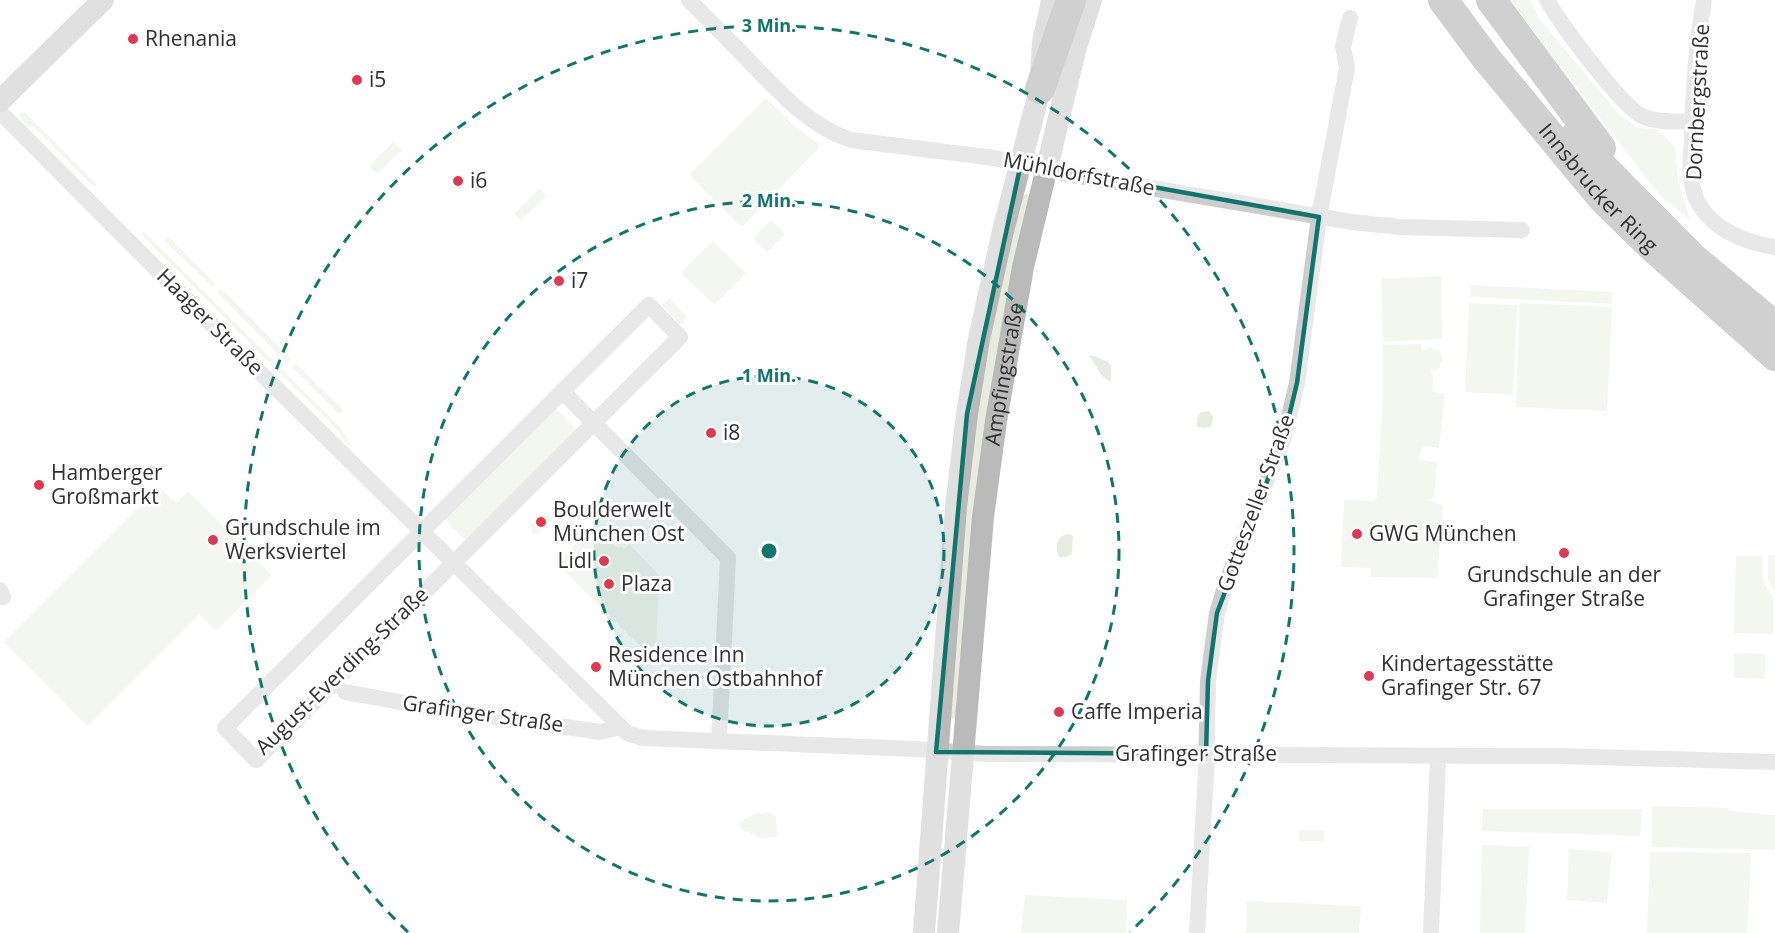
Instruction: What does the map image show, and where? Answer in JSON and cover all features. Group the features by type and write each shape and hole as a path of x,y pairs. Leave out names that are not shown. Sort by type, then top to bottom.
{"highway":[{"path":"1040,89 1071,0"},
{"path":"1423,0 1494,94 1555,162 1602,198"},
{"name":"Innsbrucker Ring","path":"1443,0 1486,58 1602,198 1650,245 1775,356"},
{"name":"Innsbrucker Ring","path":"1467,0 1553,111 1596,160 1693,258 1775,326"},
{"path":"1491,0 1609,159 1636,200"}],"main road":[{"path":"0,101 103,0"},
{"name":"Ampfingstraße","path":"924,933 958,484 967,414 979,339 1040,89 1043,43 1052,0"},
{"name":"Ampfingstraße","path":"948,933 983,517 996,421 1023,267 1076,47 1090,0"}],"street":[{"name":"Mühldorfstraße","path":"689,0 798,108 822,128 851,140 994,158 1047,170 1319,217 1400,227 1522,230"},
{"path":"1547,0 1587,56 1619,95 1640,116 1659,121 1692,122"},
{"name":"Dornbergstraße","path":"1704,0 1692,122 1691,178 1694,193 1711,220 1724,229 1757,243 1775,247"},
{"name":"Gotteszeller Straße","path":"1197,933 1208,681 1217,614 1227,581 1284,437 1297,383 1319,217 1347,68 1343,47 1350,18"},
{"name":"Haager Straße","path":"0,111 218,331 422,531"},
{"name":"August-Everding-Straße","path":"649,305 680,337 256,760 225,728 562,392 649,305"},
{"path":"562,392 728,558 719,741"},
{"path":"422,531 453,563"},
{"name":"Grafinger Straße","path":"453,563 620,727 627,733 643,738 962,753 1569,756 1775,762"},
{"name":"Grafinger Straße","path":"345,692 422,706 600,732 620,727"},
{"path":"1431,933 1438,756"}],"highlighted area":[{"path":"1021,163 1319,217 1297,383 1284,437 1217,613 1208,681 1206,754 936,752 967,414"}],"shaded area":[{"path":"1510,0 1530,0 1538,17 1618,113 1638,128 1657,129 1675,147 1678,182 1691,221 1658,193"},
{"path":"766,98 794,126 819,144 817,150 742,227 689,175"},
{"path":"24,111 97,185 94,187 33,126 29,128 18,115"},
{"path":"393,142 402,150 377,174 369,166"},
{"path":"539,189 546,196 521,220 514,214"},
{"path":"1023,194 1030,195 956,718 947,718 963,499 982,366"},
{"path":"771,220 785,234 767,252 753,238"},
{"path":"143,231 341,428 351,445 347,445 338,431 143,236"},
{"path":"168,236 216,284 212,287 164,240"},
{"path":"713,241 746,273 714,305 681,273"},
{"path":"1441,276 1442,339 1383,342 1381,279"},
{"path":"1471,285 1613,292 1612,304 1470,297"},
{"path":"221,288 291,359 287,363 217,292"},
{"path":"669,298 687,317 680,324 662,305"},
{"path":"1469,303 1517,305 1513,395 1465,392"},
{"path":"1520,303 1612,307 1607,411 1516,407"},
{"path":"1421,344 1422,351 1429,347 1440,350 1442,360 1438,369 1431,370 1432,392 1445,393 1439,448 1422,446 1419,460 1437,462 1434,498 1427,500 1443,505 1437,578 1370,577 1371,568 1341,567 1344,500 1374,501 1377,496 1383,398 1383,345"},
{"path":"1092,355 1108,362 1111,366 1111,381 1101,374 1089,356"},
{"path":"296,364 343,410 339,414 292,367"},
{"path":"553,406 579,432 468,543 442,517"},
{"path":"1210,411 1213,418 1211,427 1197,427 1197,418 1201,412"},
{"path":"159,487 176,503 188,491 272,575 216,631 199,614 87,726 4,642"},
{"name":"Boulderwelt München Ost","path":"544,511 552,516 552,519 537,535 533,534 530,525"},
{"path":"595,525 618,548 624,549 629,544 659,575 656,647 640,646 561,567 561,558"},
{"path":"1068,534 1073,536 1072,554 1059,557 1058,542 1061,537"},
{"path":"1768,555 1775,555 1775,594 1768,578"},
{"path":"1736,556 1762,556 1763,580 1773,599 1773,634 1734,633"},
{"path":"1734,653 1765,654 1765,679 1734,678"},
{"path":"1652,806 1729,808 1729,811 1775,815 1775,850 1652,847"},
{"path":"1483,809 1642,809 1640,836 1481,831"},
{"path":"769,812 776,817 777,837 762,838 741,829 739,823 753,814"},
{"path":"1299,830 1324,830 1324,841 1299,841"},
{"path":"1482,845 1529,847 1525,933 1480,933"},
{"path":"1569,849 1612,852 1607,903 1567,900"},
{"path":"1650,852 1751,853 1747,933 1647,933"},
{"path":"1025,895 1127,900 1126,933 1021,933"},
{"path":"1247,901 1361,906 1359,933 1246,933"}],"place":[{"name":"Rhenania","path":"133,39"},
{"name":"i5","path":"357,80"},
{"name":"i6","path":"458,181"},
{"name":"i7","path":"559,281"},
{"name":"i8","path":"711,433"},
{"name":"Hamberger Großmarkt","path":"39,485"},
{"name":"Boulderwelt München Ost","path":"541,522"},
{"name":"GWG München","path":"1357,534"},
{"name":"Grundschule im Werksviertel","path":"213,540"},
{"name":"Grundschule an der Grafinger Straße","path":"1564,553"},
{"name":"Lidl","path":"604,561"},
{"name":"Plaza","path":"609,584"},
{"name":"Residence Inn München Ostbahnhof","path":"596,667"},
{"name":"Kindertagesstätte Grafinger Str. 67","path":"1369,676"},
{"name":"Caffe Imperia","path":"1059,712"}]}
